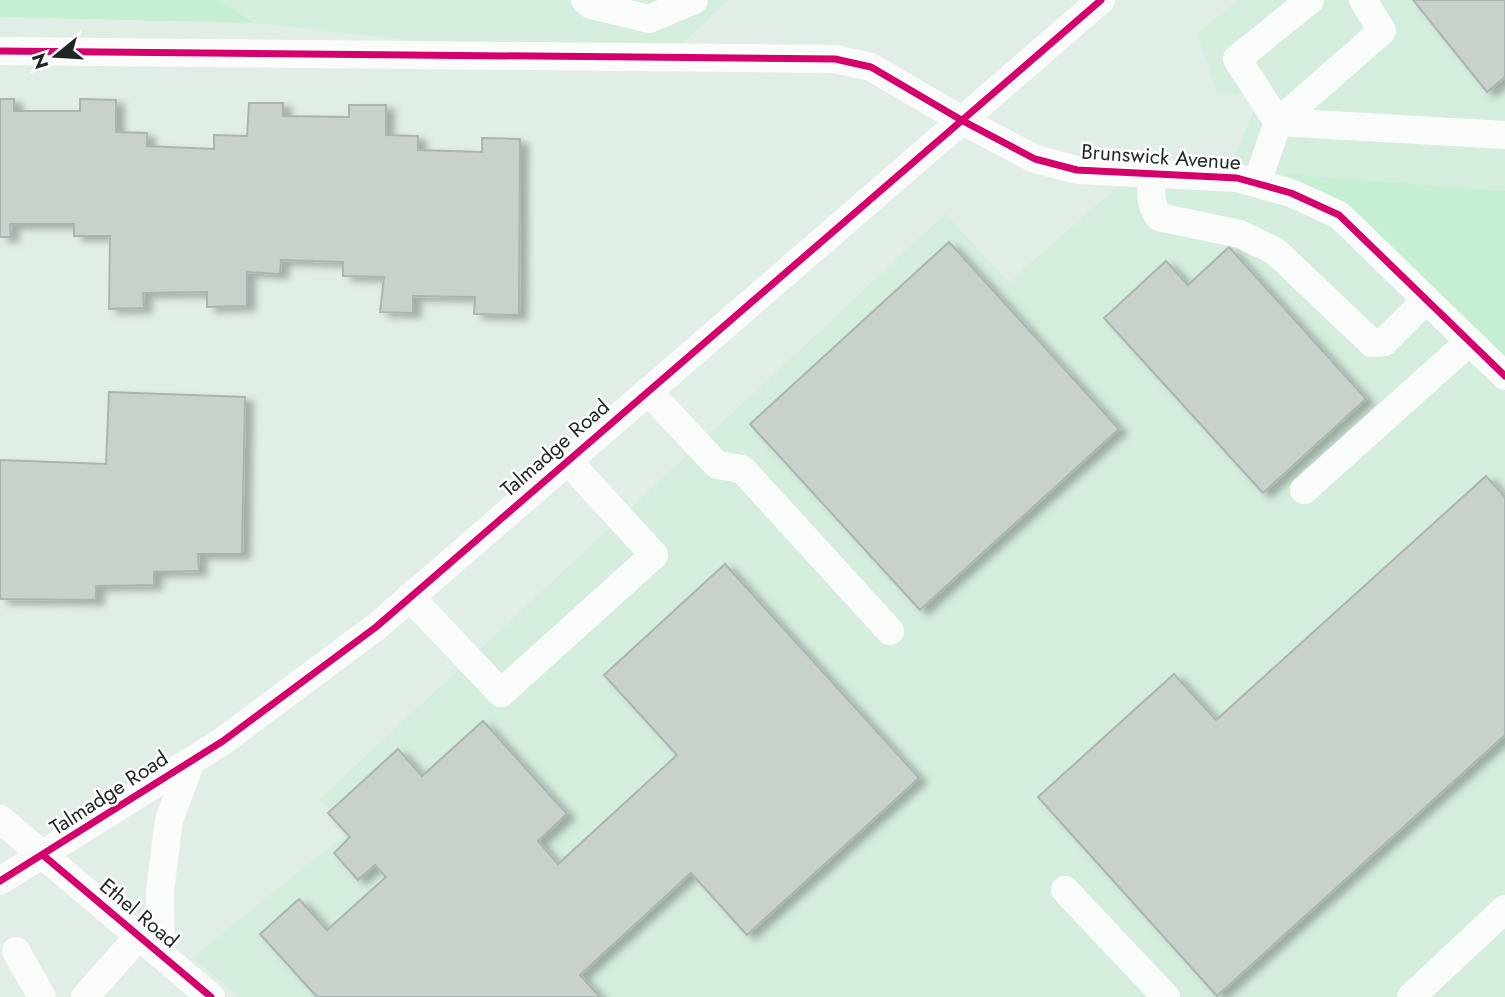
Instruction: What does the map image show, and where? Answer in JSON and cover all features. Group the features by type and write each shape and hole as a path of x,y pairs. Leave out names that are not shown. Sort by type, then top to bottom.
{"street":[{"path":"585,0 591,5 649,19 694,0"},
{"path":"1278,122 1237,59 1310,0"},
{"path":"1257,183 1278,122 1382,31 1363,0"},
{"name":"Talmadge Road","path":"0,881 44,856 191,761 376,627 963,121 1092,2"},
{"name":"Brunswick Avenue","path":"0,51 835,59 871,67 1035,159 1077,170 1237,178 1291,193 1339,215 1505,376"},
{"path":"1278,122 1502,133"},
{"path":"1152,173 1151,197 1153,208 1159,217 1240,234 1275,251 1372,342 1384,342 1426,300"},
{"path":"1304,489 1469,342"},
{"path":"648,391 717,465 741,469 890,631"},
{"path":"410,597 501,693 654,555 568,460"},
{"path":"161,955 160,891 169,820 191,761"},
{"name":"Ethel Road","path":"0,820 211,997"},
{"path":"1065,890 1166,997"},
{"path":"1411,997 1505,909"},
{"path":"85,997 138,937"},
{"path":"16,951 42,997"}],"shaded area":[{"path":"219,0 728,0 657,68 256,23"},
{"path":"1239,0 1505,0 1505,997 239,997 193,957 348,832 320,799 945,214 1009,282 1141,166 1227,173 1261,95 1217,94 1197,33"}],"green space":[{"path":"0,0 219,0 255,23 0,17"},
{"path":"1283,174 1505,191 1505,369"}],"building":[{"path":"1413,0 1505,0 1505,77 1487,92"},
{"path":"0,99 14,99 14,111 80,111 80,99 116,100 116,132 147,133 147,146 214,149 214,135 247,136 249,103 283,103 283,116 349,117 349,105 386,105 386,135 418,136 418,150 482,152 482,138 520,139 519,315 474,314 475,297 413,296 413,313 380,312 384,277 343,276 343,262 281,260 280,274 247,272 247,306 207,307 207,292 143,293 144,308 109,309 110,236 74,236 74,224 10,224 11,237 0,237"},
{"path":"949,242 1119,429 920,610 750,424"},
{"path":"1229,247 1366,399 1263,493 1104,318 1166,261 1188,285"},
{"path":"109,392 245,397 242,554 198,554 199,571 154,572 154,585 96,586 96,600 0,599 0,460 106,464"},
{"path":"1486,476 1505,497 1505,735 1217,996 1038,797 1174,674 1216,720"},
{"path":"725,564 919,778 747,935 691,873 580,975 600,997 317,997 260,934 299,899 327,930 386,877 375,865 358,880 334,853 350,837 328,813 398,749 422,776 483,721 567,814 538,841 558,864 677,755 604,675"}],"cycle path":[{"path":"0,881 223,741 376,627 1101,0"},
{"path":"0,51 835,59 871,67 1035,159 1077,170 1237,178 1291,193 1339,215 1505,376"},
{"path":"44,856 211,997"}]}
